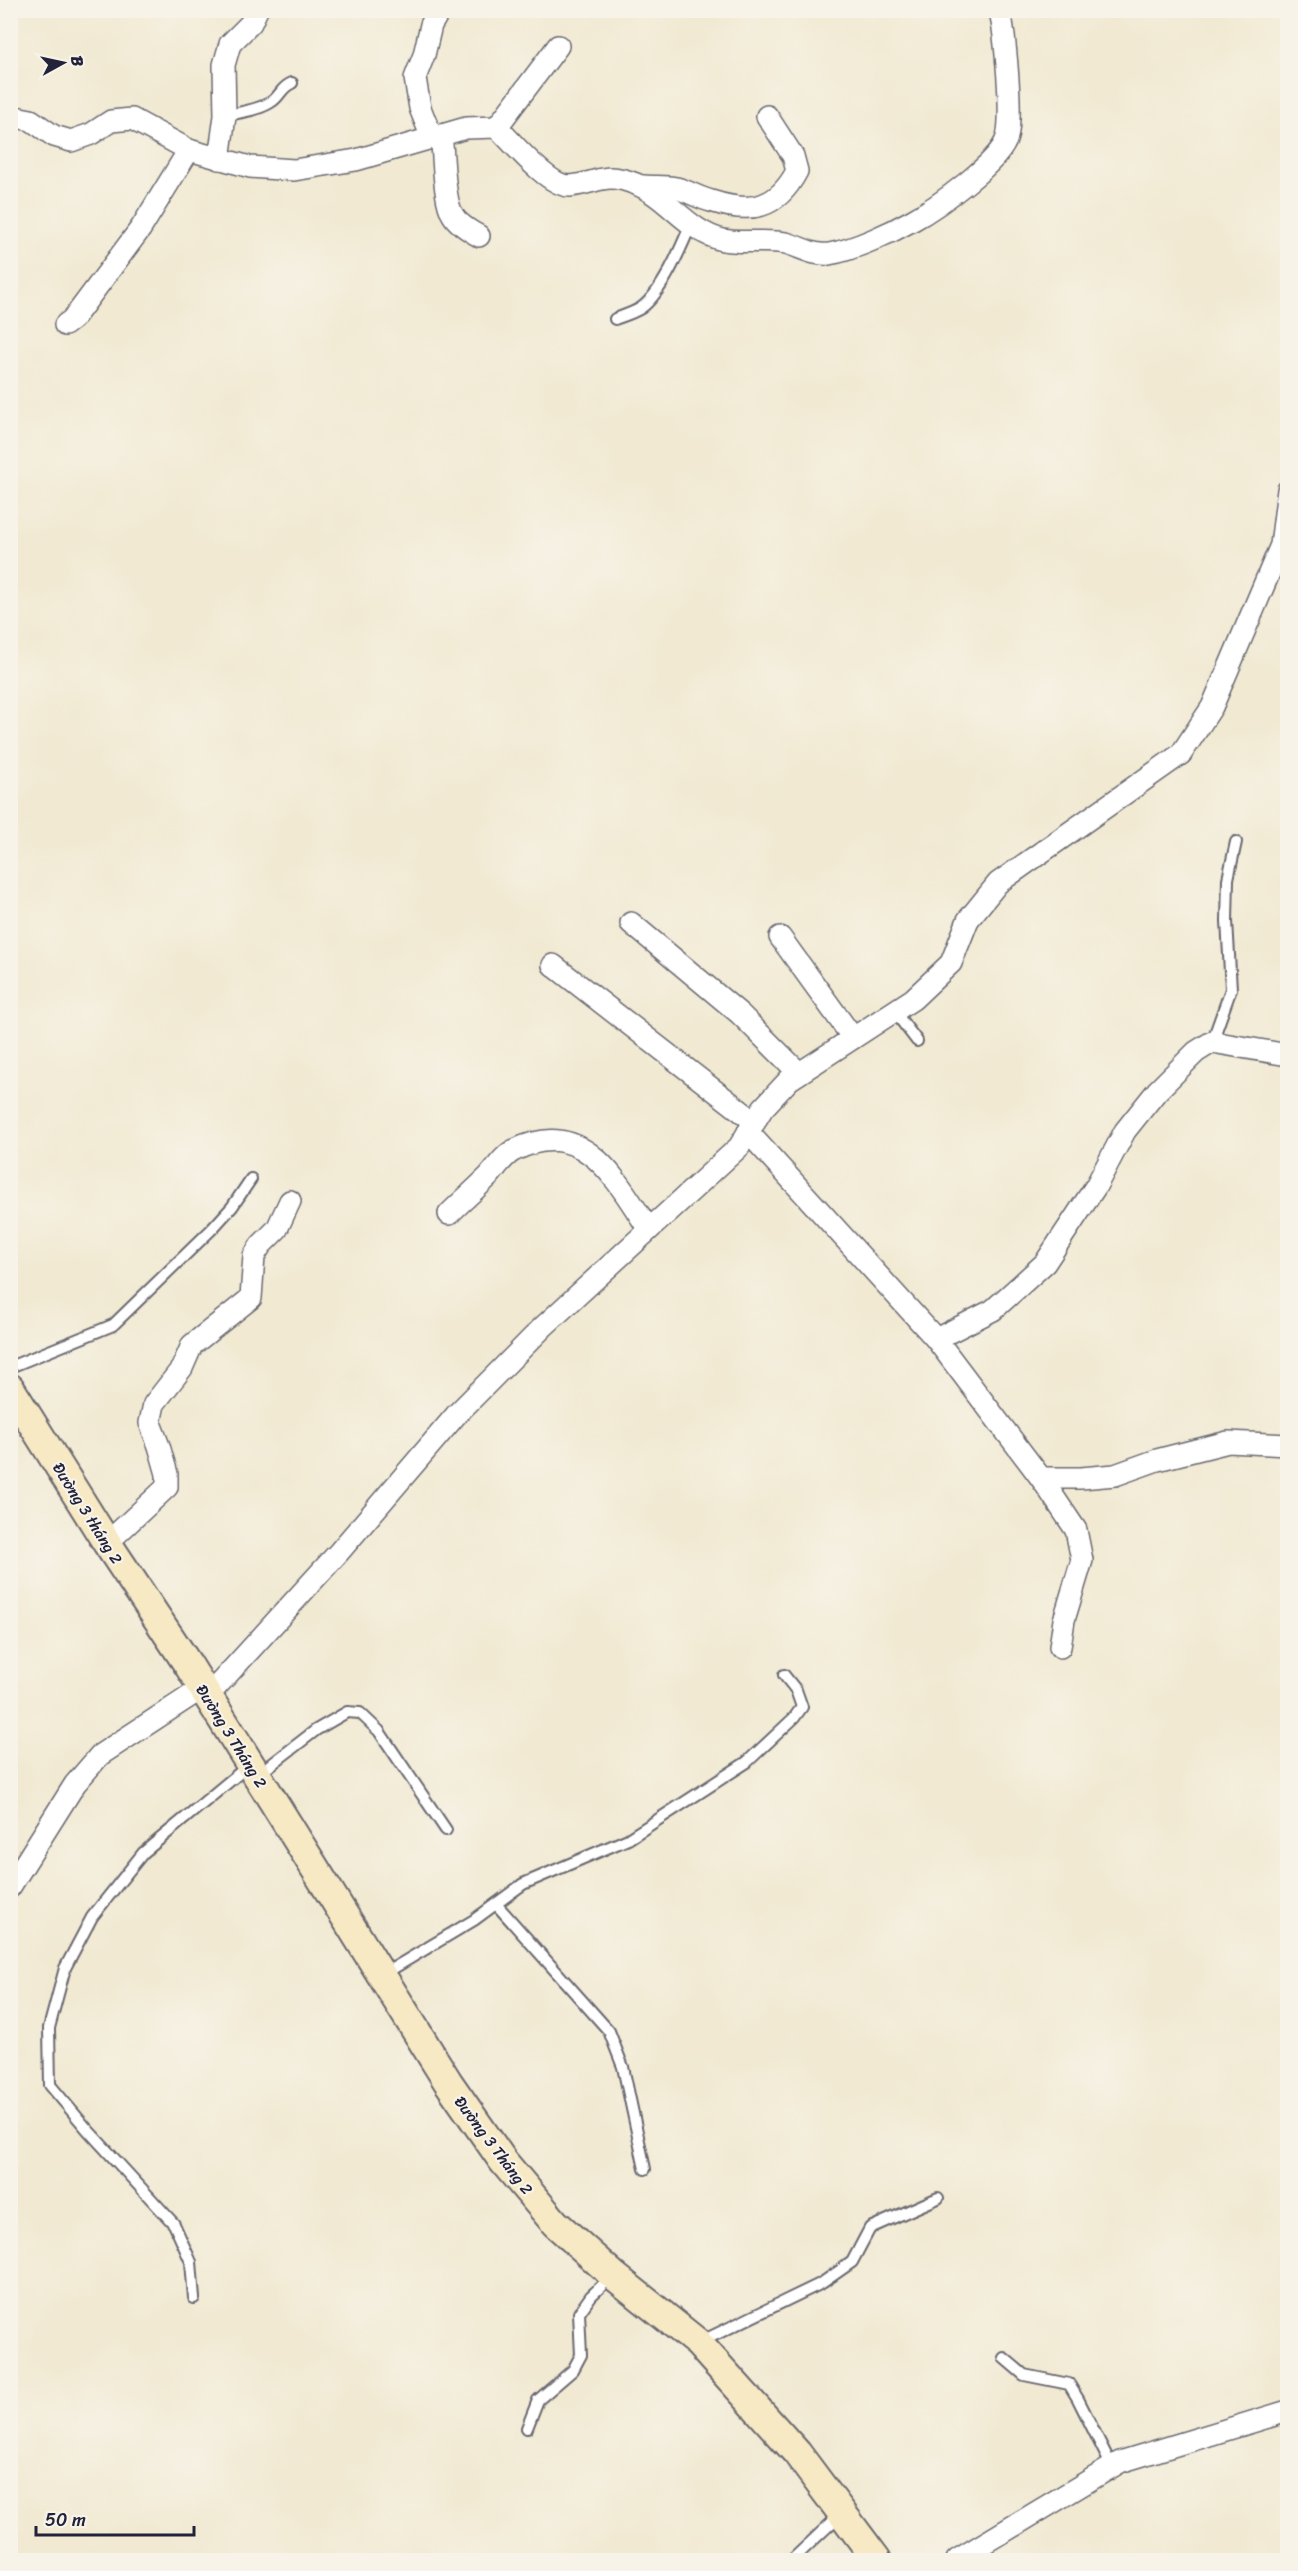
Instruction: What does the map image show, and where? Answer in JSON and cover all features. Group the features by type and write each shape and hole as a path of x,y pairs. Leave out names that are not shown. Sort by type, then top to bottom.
{"main road":[{"name":"Đường 3 tháng 2","path":"10,1388 199,1684"},
{"name":"Đường 3 Tháng 2","path":"199,1684 448,2082 502,2161 555,2223 613,2275 698,2343 797,2453 878,2560"}],"street":[{"path":"219,159 225,116 224,65 230,44 251,23 257,10"},
{"path":"440,10 431,25 424,55 415,78 420,108 437,136 445,166 446,195 453,216 479,236"},
{"path":"10,116 31,120 54,136 71,141 92,134 111,121 132,119 189,150 250,167 294,170 356,160 465,128 497,128 539,169 558,183 569,186 618,177 658,196 698,230 723,240 786,243 810,253 829,254 867,241 914,220 964,185 995,156 1007,139 1009,114 1000,10"},
{"path":"497,128 558,46"},
{"path":"640,186 676,188 712,202 737,207 765,205 790,185 797,171 794,156 767,116"},
{"path":"65,325 73,319 141,228 189,150"},
{"path":"10,1887 75,1784 100,1755 199,1684 339,1552 456,1415 543,1327 648,1228 739,1147 763,1108 789,1080 913,999 951,963 968,920 998,883 1181,754 1212,707 1282,555 1287,490"},
{"path":"631,923 740,1014 799,1073"},
{"path":"780,938 853,1038"},
{"path":"553,965 751,1127 936,1339 1041,1478 1076,1530 1082,1560 1064,1620 1060,1647"},
{"path":"936,1339 993,1310 1046,1263 1096,1186 1125,1131 1157,1091 1196,1052 1212,1042 1279,1055 1287,1054"},
{"path":"449,1214 513,1150 545,1141 566,1142 581,1146 612,1174 648,1228"},
{"path":"107,1543 166,1487 167,1474 150,1423 154,1404 182,1368 192,1345 252,1298 254,1256 277,1228 290,1201"},
{"path":"1041,1478 1115,1475 1157,1460 1228,1442 1287,1445"},
{"path":"957,2560 1112,2468 1140,2455 1287,2411"}],"lane":[{"path":"225,116 268,105 286,86 292,83"},
{"path":"615,319 642,307 662,282 680,251 691,224"},
{"path":"1212,1042 1231,989 1227,921 1228,879 1236,842"},
{"path":"894,1011 917,1041"},
{"path":"10,1367 113,1325 212,1229 251,1179"},
{"path":"381,1976 474,1920 523,1884 628,1839 747,1762 794,1718 802,1707 796,1690 784,1675"},
{"path":"194,2298 191,2262 174,2224 87,2130 50,2085 49,2028 65,1968 92,1917 143,1853 253,1770 347,1712 360,1713 380,1731 446,1830"},
{"path":"496,1904 609,2031 623,2067 645,2169"},
{"path":"698,2343 822,2283 852,2262 870,2228 938,2198"},
{"path":"527,2428 538,2400 573,2370 581,2355 579,2313 591,2296 613,2275"},
{"path":"1004,2358 1024,2375 1069,2384 1112,2468"},
{"path":"792,2560 842,2513"}]}
